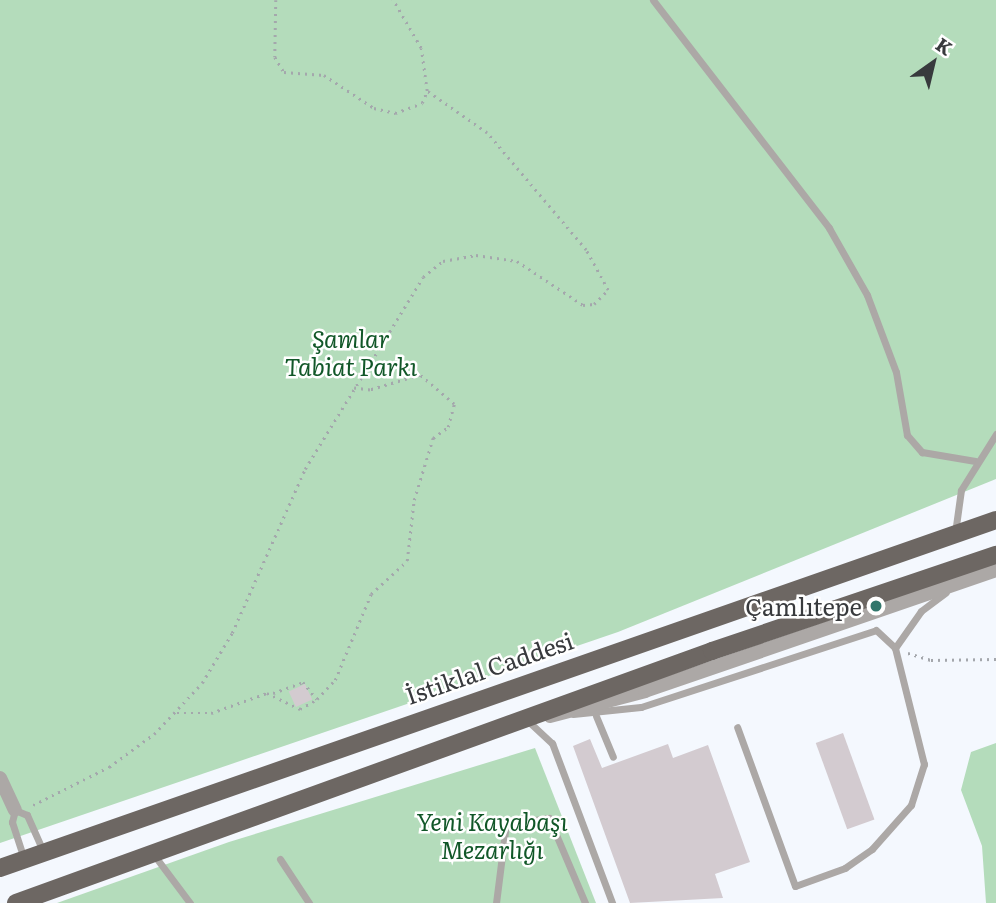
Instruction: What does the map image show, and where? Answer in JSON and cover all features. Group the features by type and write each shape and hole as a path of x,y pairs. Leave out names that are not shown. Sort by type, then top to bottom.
{"main road":[{"name":"İstiklal Caddesi","path":"0,868 996,520"},
{"path":"16,903 524,719 996,555"}],"street":[{"path":"524,719 564,713 996,570"},
{"path":"0,778 15,810"}],"lane":[{"path":"653,0 835,239 867,295 896,372 907,435 922,452 975,461"},
{"path":"955,534 961,490 975,461 996,433"},
{"path":"895,648 921,611 954,586"},
{"path":"564,713 596,716 641,707 868,630 885,634 895,648 924,764 898,824 845,868 794,886 737,727"},
{"path":"596,716 613,757"},
{"path":"524,719 552,743 612,903"},
{"path":"24,859 12,822 15,810 27,815 43,852"},
{"path":"496,903 506,824 549,818 585,903"},
{"path":"153,854 190,903"},
{"path":"280,859 309,903"}],"path":[{"path":"276,0 275,57 284,72 324,75 374,107 396,113 422,103 427,91 421,48 393,0"},
{"path":"15,810 53,800 94,777 177,713 232,633 268,544 354,388 423,277 443,261 476,255 517,261 583,305 594,304 608,290 586,250 487,133 427,91"},
{"path":"273,693 300,709 317,699 335,680 371,594 408,561 414,500 433,438 448,427 454,404 421,375 370,390 354,388"},
{"path":"895,648 931,660 996,659"},
{"path":"177,713 211,713 303,682 317,699"}],"green space":[{"name":"Şamlar Tabiat Parkı","path":"0,0 996,0 996,479 618,632 0,843"},
{"path":"996,743 996,903 986,903 982,846 961,790 971,752"},
{"name":"Yeni Kayabaşı Mezarlığı","path":"535,748 596,903 57,903 229,842"}],"building":[{"path":"305,684 312,699 296,707 289,692"},
{"path":"843,733 874,819 847,829 816,743"},
{"path":"590,739 602,768 668,744 673,758 708,745 750,862 715,874 723,898 630,903 573,746"}],"place":[{"name":"Çamlıtepe","path":"876,606"}]}
